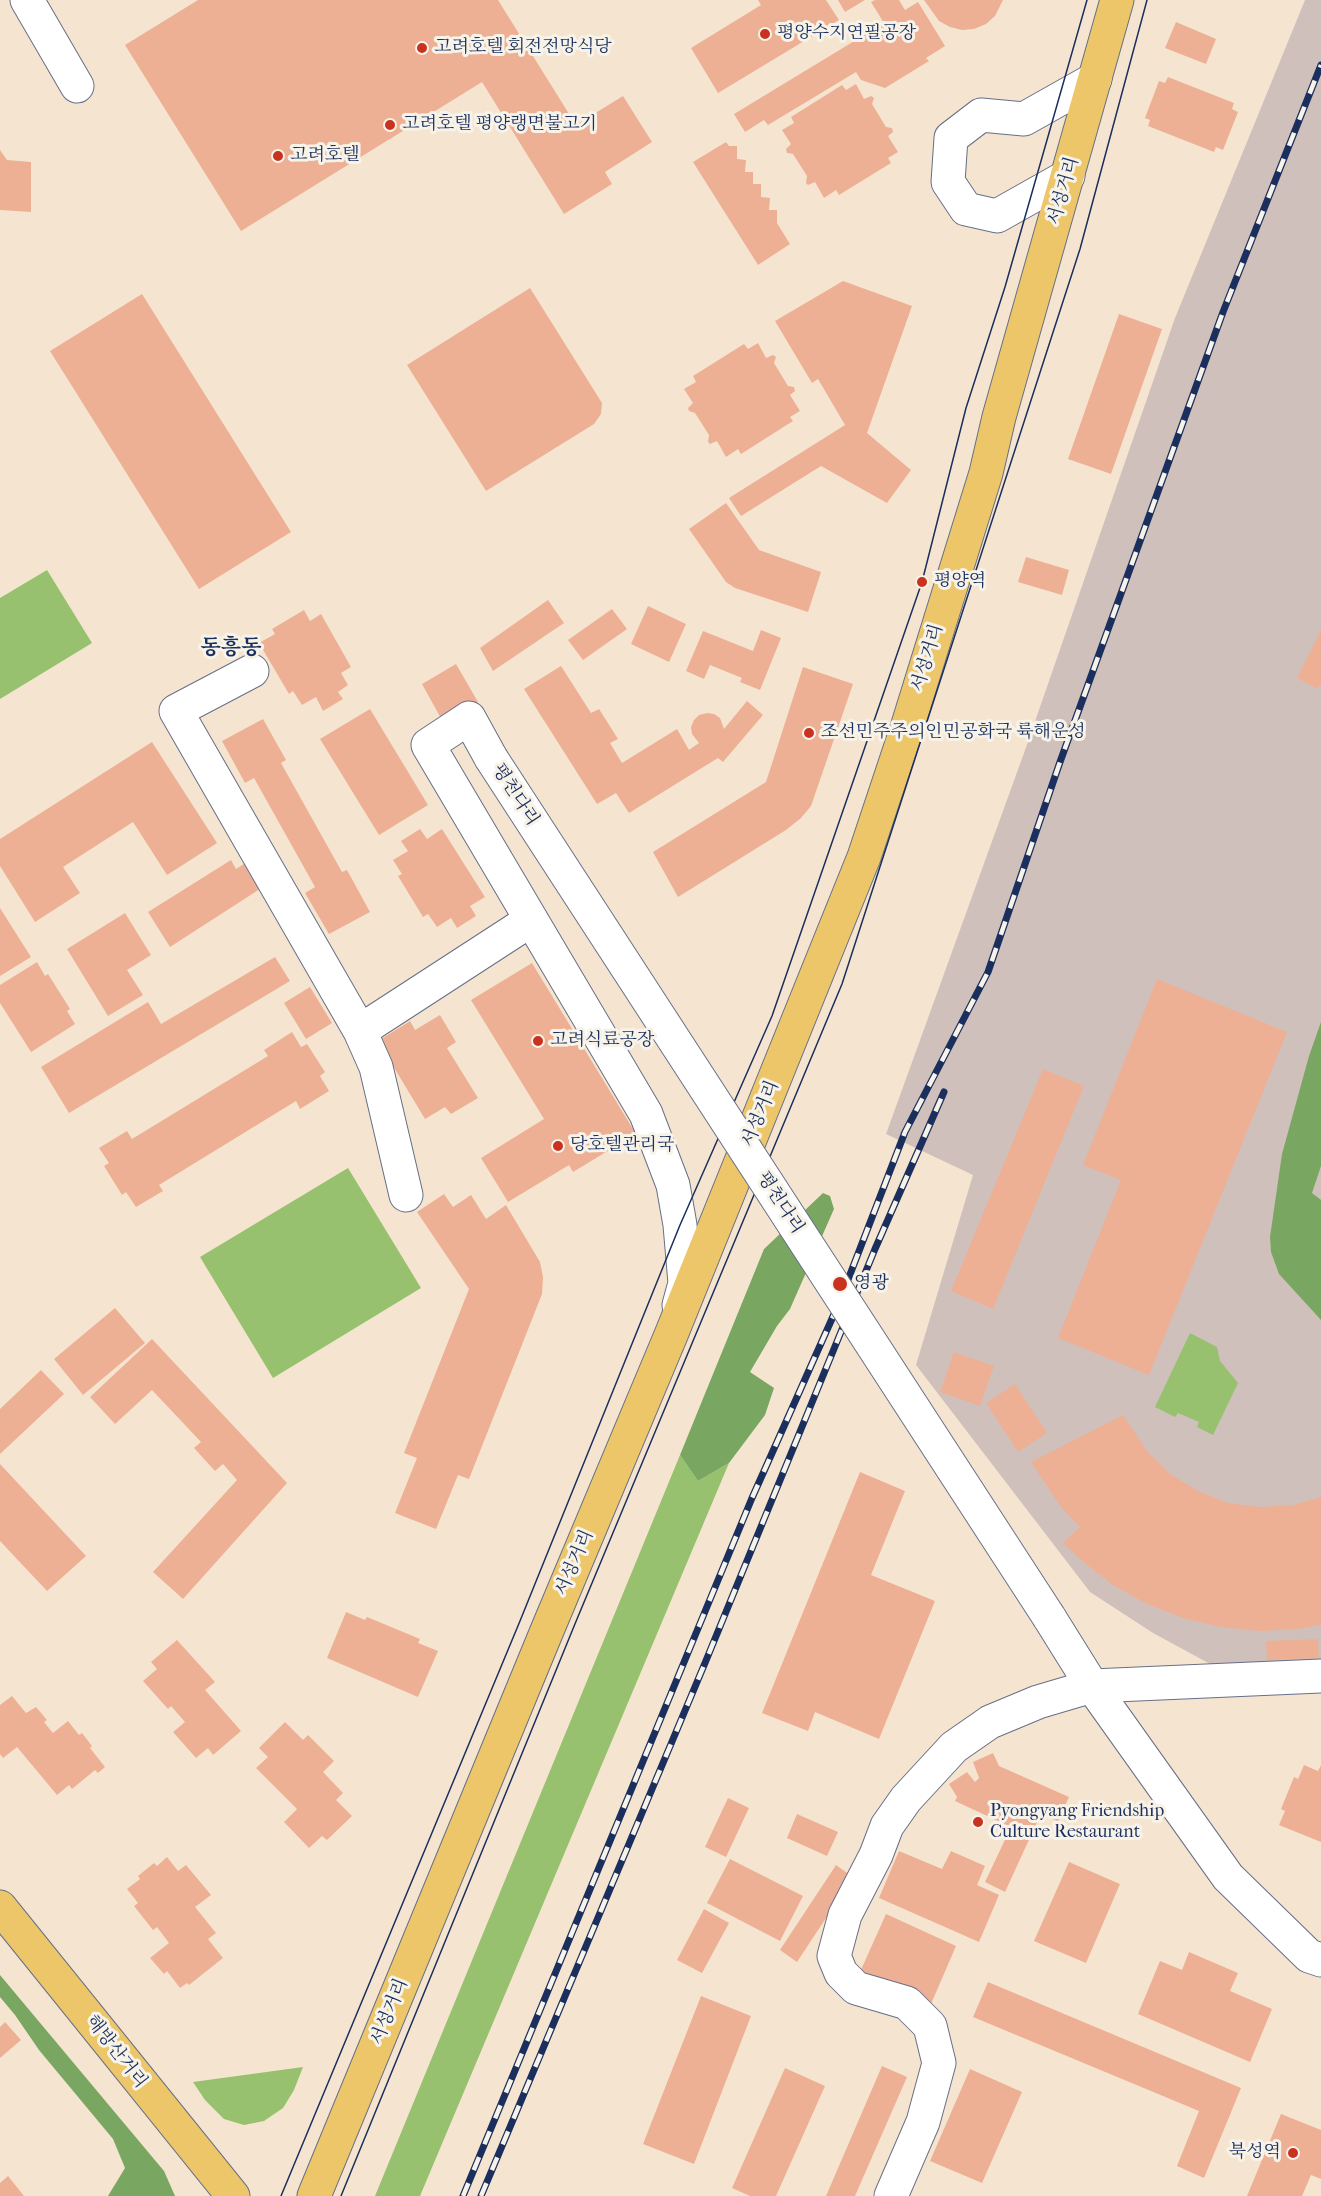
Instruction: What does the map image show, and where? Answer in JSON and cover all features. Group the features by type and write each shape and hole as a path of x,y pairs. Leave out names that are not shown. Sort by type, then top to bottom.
{"main road":[{"name":"서성거리","path":"314,2196 671,1335 864,857 906,731 986,473 999,417 1117,0"},
{"name":"해방산거리","path":"0,1906 233,2196"}],"street":[{"path":"27,0 77,86"},
{"path":"1068,176 997,216 966,208 948,182 951,138 981,115 1024,119 1095,79"},
{"path":"252,671 176,711 360,1031 376,1066 406,1195"},
{"name":"평천다리","path":"531,920 428,745 470,718 491,758 1092,1686 1228,1877 1309,1956 1321,1960"},
{"path":"360,1031 531,920 646,1114 673,1185 680,1225 685,1283 671,1335"},
{"path":"891,2196 922,2122 939,2063 930,2026 907,2003 855,1988 841,1973 834,1956 845,1915 876,1855 886,1826 906,1799 954,1747 990,1722 1038,1702 1092,1686 1321,1676"}],"shaded area":[{"path":"1305,0 1321,0 1321,1663 1212,1665 1153,1633 1090,1592 916,1365 973,1175 886,1134 1024,753 1175,318"}],"green space":[{"path":"47,570 92,643 0,699 0,598"},
{"path":"1321,1022 1321,1166 1312,1193 1321,1200 1321,1320 1279,1274 1271,1252 1270,1237 1282,1154 1309,1056"},
{"path":"348,1168 421,1288 273,1378 200,1257"},
{"path":"823,1193 830,1196 834,1209 790,1309 777,1326 750,1372 774,1388 765,1415 729,1463 698,1481 680,1455 764,1249"},
{"path":"1190,1333 1217,1347 1220,1361 1238,1383 1213,1435 1197,1427 1199,1422 1178,1413 1175,1417 1155,1407"},
{"path":"680,1455 698,1481 729,1463 420,2196 375,2196"},
{"path":"0,1975 164,2171 175,2196 108,2196 125,2168 113,2139 39,2050 0,1997"},
{"path":"303,2067 294,2090 283,2108 264,2121 244,2125 224,2119 205,2100 193,2082"}],"building":[{"name":"고려호텔","path":"198,0 498,0 576,125 623,96 652,142 605,172 612,184 564,214 482,82 241,231 125,45"},
{"name":"평양수지연필공장","path":"758,0 826,0 839,20 718,93 691,48 761,5"},
{"path":"838,0 865,0 845,12"},
{"path":"899,0 905,10 918,2 945,46 926,58 929,61 885,88 861,80 856,72 768,125 764,120 745,132 734,114 884,23 871,2"},
{"path":"924,0 1003,0 995,16 986,24 974,29 962,30 939,21"},
{"path":"1176,22 1216,39 1206,64 1165,48"},
{"path":"1168,77 1234,103 1232,109 1238,112 1223,150 1216,147 1214,152 1148,126 1150,120 1145,118 1159,81 1165,83"},
{"path":"856,84 864,99 871,96 874,98 872,104 886,127 892,128 893,132 888,136 898,152 888,158 891,163 839,195 836,190 824,198 815,182 808,185 806,183 807,176 793,154 787,153 786,149 791,144 782,130 794,123 791,117 842,85 846,90"},
{"path":"726,142 729,146 737,146 737,159 746,160 745,172 753,172 753,184 761,184 761,197 770,198 769,210 777,210 777,223 790,244 758,265 693,162"},
{"path":"0,150 7,160 31,162 31,212 0,210"},
{"path":"843,281 912,306 867,433 911,470 887,503 821,466 741,516 729,498 845,425 818,379 812,383 775,321"},
{"path":"530,288 602,403 601,414 594,424 486,491 407,365"},
{"path":"142,294 291,532 199,589 50,351"},
{"path":"1119,314 1162,329 1111,474 1068,459"},
{"path":"758,343 766,358 773,355 776,357 774,363 788,386 794,387 795,391 790,395 800,411 790,417 793,421 741,454 738,449 726,457 717,441 710,444 708,442 709,435 695,413 689,411 688,408 693,403 684,389 696,382 693,376 744,344 748,349"},
{"path":"726,503 759,550 821,572 808,612 735,588 726,582 689,529"},
{"path":"1026,557 1069,570 1062,595 1018,582"},
{"path":"548,600 564,623 493,671 480,648"},
{"path":"648,606 686,624 669,662 631,644"},
{"path":"612,609 627,629 583,660 568,640"},
{"path":"304,610 310,621 321,614 351,667 341,673 348,685 338,692 343,699 323,711 316,697 302,705 293,691 289,694 259,643 275,634 272,629"},
{"path":"761,630 781,638 760,690 740,682 742,678 710,665 704,679 686,671 703,631 753,651"},
{"path":"1321,630 1321,683 1318,689 1297,678"},
{"path":"456,664 478,702 443,722 422,684"},
{"path":"561,666 591,713 599,709 618,739 610,743 622,763 677,729 689,750 699,743 692,734 691,727 699,715 714,714 720,718 724,729 747,701 763,715 723,762 718,758 629,813 616,793 597,804 524,689"},
{"name":"조선민주주의인민공화국 륙해운성","path":"803,667 853,684 811,806 786,830 678,897 653,852 766,782"},
{"path":"370,709 428,805 379,835 320,739"},
{"path":"263,719 286,760 281,763 342,872 347,870 370,912 329,934 305,893 315,887 254,778 245,783 222,741"},
{"path":"152,742 217,843 167,875 133,822 63,867 80,893 35,922 0,866 0,839"},
{"path":"420,829 427,839 442,829 485,897 470,906 476,916 457,928 451,918 437,927 428,914 423,917 398,876 402,874 393,860 408,851 401,841"},
{"path":"231,860 236,869 247,862 263,887 170,947 148,912"},
{"path":"0,908 31,957 0,976"},
{"path":"125,913 151,955 127,970 143,995 108,1016 67,949"},
{"path":"275,957 290,981 69,1113 41,1067 148,1002 161,1024"},
{"path":"37,962 45,976 48,974 70,1009 67,1011 75,1024 31,1052 0,1003 0,985"},
{"path":"532,963 636,1134 573,1172 569,1165 508,1202 481,1158 544,1119 471,1000"},
{"path":"1157,979 1287,1032 1149,1375 1058,1338 1121,1180 1083,1165"},
{"path":"310,987 332,1023 306,1039 284,1003"},
{"path":"440,1015 456,1042 447,1048 478,1098 451,1114 445,1107 425,1119 378,1041 410,1021 415,1030"},
{"path":"292,1032 301,1047 307,1044 325,1072 320,1076 329,1091 300,1109 296,1101 159,1185 163,1191 136,1207 126,1192 122,1195 104,1166 109,1163 99,1148 127,1131 132,1139 268,1056 264,1050"},
{"path":"1043,1069 1084,1086 993,1309 951,1291"},
{"path":"444,1194 453,1207 471,1195 486,1219 506,1205 540,1262 543,1277 542,1294 469,1479 458,1475 436,1529 395,1513 417,1458 404,1453 469,1289 417,1212"},
{"path":"115,1308 145,1343 83,1395 54,1359"},
{"path":"152,1339 287,1483 183,1599 153,1572 237,1480 223,1464 215,1471 194,1448 201,1442 152,1390 115,1424 90,1397"},
{"path":"954,1352 994,1366 980,1406 940,1392"},
{"path":"41,1370 64,1394 0,1454 0,1409"},
{"path":"1015,1384 1047,1433 1018,1452 986,1403"},
{"path":"1123,1415 1147,1451 1170,1474 1198,1491 1228,1503 1260,1507 1293,1505 1321,1497 1321,1625 1260,1631 1221,1627 1183,1618 1147,1604 1113,1585 1063,1543 1080,1527 1061,1507 1031,1462"},
{"path":"0,1464 86,1556 47,1591 0,1541"},
{"path":"860,1472 905,1491 871,1575 935,1601 879,1739 815,1712 808,1731 762,1713"},
{"path":"346,1612 365,1620 367,1617 420,1639 418,1643 438,1651 418,1697 327,1658"},
{"path":"1318,1639 1319,1658 1267,1660 1266,1641"},
{"path":"177,1640 215,1682 205,1690 241,1731 213,1755 208,1748 196,1758 173,1732 185,1722 171,1706 168,1709 143,1681 157,1669 151,1662"},
{"path":"12,1696 26,1713 36,1707 47,1720 44,1722 53,1733 68,1721 79,1735 82,1733 105,1767 98,1773 95,1770 72,1789 69,1785 57,1795 17,1747 3,1758 0,1754 0,1705"},
{"path":"285,1722 303,1740 308,1735 334,1761 323,1772 343,1793 336,1800 352,1816 327,1840 322,1836 309,1848 284,1822 297,1809 256,1768 268,1757 259,1748"},
{"path":"993,1753 999,1766 1069,1797 1058,1821 1031,1810 1030,1814 1039,1818 1005,1892 985,1882 1011,1827 955,1801 957,1797 949,1784 967,1772 975,1782 979,1778 973,1762"},
{"path":"1304,1765 1318,1771 1321,1765 1321,1842 1279,1825 1285,1811 1281,1809 1294,1777 1298,1779"},
{"path":"728,1798 749,1808 726,1857 705,1847"},
{"path":"797,1814 838,1832 827,1856 787,1838"},
{"path":"899,1851 942,1869 951,1851 985,1866 977,1885 999,1895 979,1942 879,1898"},
{"path":"167,1857 178,1871 186,1865 211,1895 195,1907 216,1933 208,1939 223,1958 189,1985 187,1983 180,1988 167,1971 164,1974 150,1958 169,1943 157,1927 153,1930 134,1906 138,1903 127,1889 140,1879 138,1876 154,1863 157,1866"},
{"path":"730,1859 803,1896 780,1941 707,1903"},
{"path":"1069,1862 1120,1884 1086,1963 1034,1941"},
{"path":"836,1865 853,1877 797,1962 780,1950"},
{"path":"704,1909 729,1923 702,1973 677,1960"},
{"path":"886,1914 956,1946 931,2004 860,1972"},
{"path":"1189,1952 1238,1973 1230,1991 1272,2009 1250,2062 1138,2014 1160,1961 1182,1970"},
{"path":"988,1982 1241,2088 1204,2178 1177,2166 1199,2111 973,2017"},
{"path":"701,1996 751,2016 694,2164 643,2144"},
{"path":"5,2022 21,2040 0,2058 0,2027"},
{"path":"882,2066 907,2077 855,2196 826,2196"},
{"path":"785,2068 825,2086 776,2196 750,2196 732,2188"},
{"path":"970,2069 1022,2092 982,2183 930,2161"},
{"name":"북성역","path":"1281,2114 1321,2130 1321,2179 1311,2175 1302,2196 1247,2196"},
{"path":"8,2176 24,2196 0,2196 0,2183"}],"tram line":[{"path":"281,2196 520,1621 680,1225 772,1016 922,582 966,408 1005,287 1087,0"},
{"path":"341,2196 577,1619 842,984 1080,249 1147,0"}],"railway":[{"path":"463,2196 752,1498 839,1303 905,1132 988,972 1060,762 1223,312 1321,65"},
{"path":"481,2196 705,1663 875,1249 944,1092"}],"place":[{"name":"평양수지연필공장","path":"765,34"},
{"name":"고려호텔 회전전망식당","path":"422,48"},
{"name":"고려호텔 평양랭면불고기","path":"390,125"},
{"name":"고려호텔","path":"278,156"},
{"name":"평양역","path":"922,582"},
{"name":"조선민주주의인민공화국 륙해운성","path":"809,733"},
{"name":"고려식료공장","path":"538,1041"},
{"name":"당호텔관리국","path":"558,1146"},
{"name":"영광","path":"840,1284"},
{"name":"Pyongyang Friendship Culture Restaurant","path":"978,1822"},
{"name":"북성역","path":"1293,2153"}],"district":[{"name":"동흥동","path":"231,649"}]}
